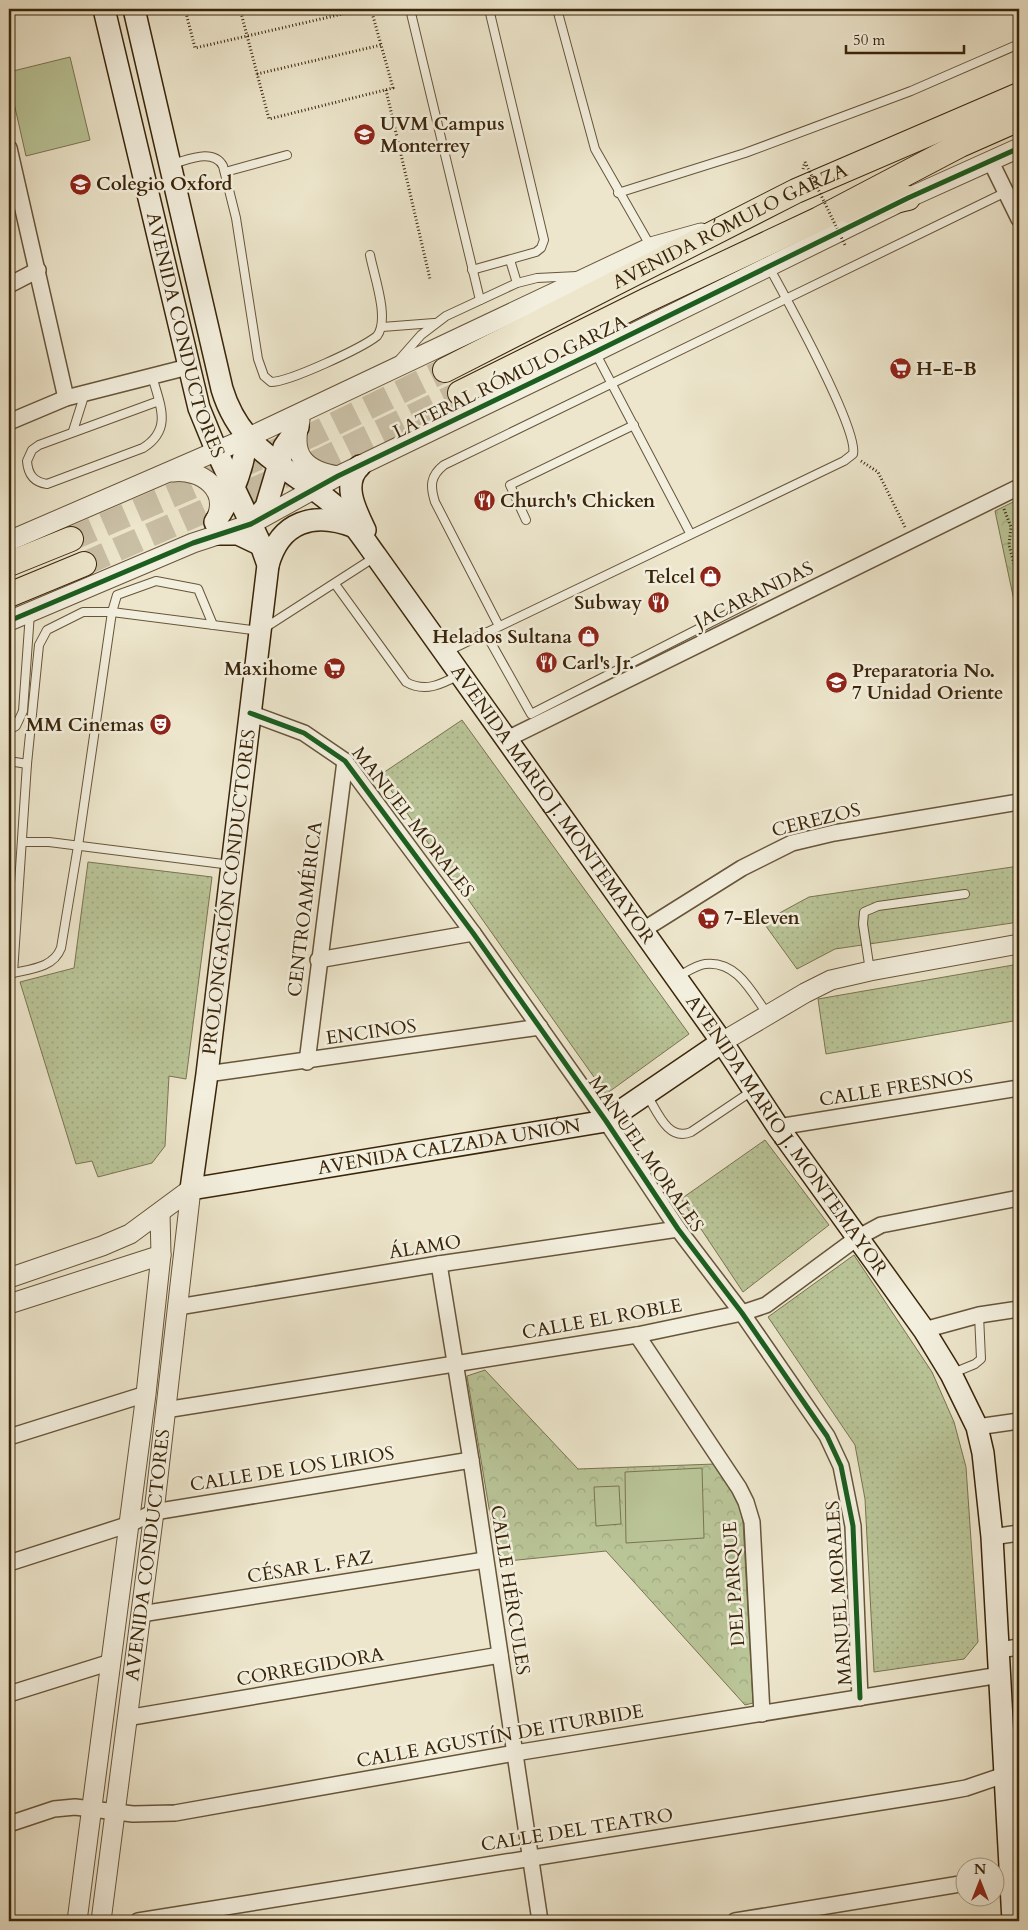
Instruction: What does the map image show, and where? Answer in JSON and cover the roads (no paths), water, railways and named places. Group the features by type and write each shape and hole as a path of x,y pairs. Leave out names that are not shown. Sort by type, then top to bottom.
{"main road":[{"name":"AVENIDA CONDUCTORES","path":"104,9 199,408 234,490 261,545 268,566"},
{"name":"AVENIDA CONDUCTORES","path":"134,9 222,389 230,412 247,438 261,452 278,464"},
{"name":"AVENIDA RÓMULO GARZA","path":"445,370 796,191 1019,95"},
{"name":"AVENIDA RÓMULO GARZA","path":"460,393 647,300 819,219 922,164 1019,118"},
{"path":"819,219 908,198"},
{"path":"251,524 266,507 284,447 301,419"},
{"path":"247,438 243,464 234,490 216,528 238,534 261,545"},
{"name":"AVENIDA MARIO J. MONTEMAYOR","path":"278,464 315,489 355,527 446,652 722,1042 778,1127 924,1330 951,1374 977,1427 983,1453 992,1538 1009,1649 1000,1676 1012,1772 1009,1876 1013,1921"},
{"path":"360,466 355,470 351,479 352,496 376,556"},
{"path":"268,566 272,551 280,539 298,524 325,519 355,527"},
{"path":"9,564 70,539"},
{"path":"9,595 84,564"},
{"name":"PROLONGACIÓN CONDUCTORES","path":"191,1189 207,1074 268,566"},
{"name":"AVENIDA CALZADA UNIÓN","path":"191,1189 606,1121 647,1095 722,1042"}],"street":[{"path":"9,148 66,398"},
{"name":"LATERAL RÓMULO GARZA","path":"9,621 30,612 79,602 193,543 216,528 251,524 338,476 596,352 908,198 1019,148"},
{"path":"990,160 1019,216"},
{"path":"9,541 247,438 301,419 391,370 651,247 681,237 722,228"},
{"path":"9,285 38,270"},
{"path":"9,422 66,398 188,367"},
{"path":"301,419 297,449 303,461 320,473 338,476"},
{"path":"166,473 193,472 211,483 217,493 220,504 216,528"},
{"name":"JACARANDAS","path":"507,739 582,695 646,663 710,639 1019,487"},
{"name":"MANUEL MORALES","path":"250,713 304,733 345,761 473,933 606,1121 678,1229 742,1313 828,1436 842,1466 853,1526 860,1698"},
{"name":"CENTROAMÉRICA","path":"307,1062 318,960 345,761"},
{"name":"CEREZOS","path":"643,930 742,868 792,843 834,833 1019,802"},
{"path":"318,960 473,933"},
{"name":"AVENIDA CALZADA UNIÓN","path":"722,1042 805,993 831,980 870,971 1019,944"},
{"name":"ENCINOS","path":"207,1074 307,1062 540,1027"},
{"name":"CALLE FRESNOS","path":"778,1127 1019,1088"},
{"name":"AVENIDA CALZADA UNIÓN","path":"9,1278 130,1234 191,1189"},
{"name":"AVENIDA CONDUCTORES","path":"101,1921 154,1512 191,1189"},
{"name":"CALLE EL ROBLE","path":"166,1410 637,1335 742,1313 766,1305 857,1238 881,1225 907,1218 1019,1198"},
{"name":"AVENIDA CONDUCTORES","path":"77,1921 146,1394 160,1255 160,1213"},
{"name":"ÁLAMO","path":"178,1307 439,1264 678,1229"},
{"path":"9,1304 160,1255"},
{"name":"CALLE HÉRCULES","path":"439,1264 471,1460 529,1858 540,1921"},
{"path":"924,1330 978,1315 1019,1309"},
{"name":"DEL PARQUE","path":"637,1335 739,1488 746,1502 752,1522 762,1714"},
{"path":"9,1437 146,1394"},
{"path":"977,1427 1019,1421"},
{"name":"CALLE DE LOS LIRIOS","path":"9,1563 130,1524 154,1512 471,1460"},
{"path":"992,1538 1019,1533"},
{"name":"CÉSAR L. FAZ","path":"141,1614 485,1560"},
{"name":"CORREGIDORA","path":"126,1718 500,1655"},
{"path":"9,1694 111,1662"},
{"name":"CALLE AGUSTÍN DE ITURBIDE","path":"9,1824 54,1809 75,1807 116,1812 175,1813 515,1752 1000,1676"},
{"name":"CALLE DEL TEATRO","path":"138,1921 952,1790 982,1783 1012,1772"},
{"path":"734,1921 956,1885"}],"lane":[{"path":"410,9 480,300"},
{"path":"472,270 510,260 539,250 543,246 543,237 489,9"},
{"path":"557,9 595,149 618,193 651,247"},
{"path":"618,193 745,153 911,90 1019,44"},
{"path":"225,172 287,155"},
{"path":"171,165 210,156 220,160 233,204 258,360 261,372 267,380 278,382 299,375 374,339 382,327 383,316 370,256"},
{"path":"499,626 435,502 431,486 433,477 444,465 1006,192"},
{"path":"510,260 517,283"},
{"path":"446,652 690,533 844,461 853,454 852,438 825,374 770,267"},
{"path":"391,370 434,323 480,300 517,283 537,278 586,277"},
{"path":"382,327 434,323"},
{"path":"596,352 690,533"},
{"path":"152,376 159,401 162,420 158,437 143,448 47,484 38,483 33,479 27,461 32,450 49,440 159,401"},
{"path":"73,431 86,393"},
{"path":"526,520 510,485 634,425"},
{"path":"213,625 198,589 156,581 117,595 112,612 63,939 58,954 49,963 11,973 27,764 42,637 47,630 79,602 112,612 213,625 260,631 376,556"},
{"path":"335,584 406,682 422,688 430,687 461,674"},
{"path":"646,663 704,625 753,601"},
{"path":"9,730 16,726 23,711 30,612"},
{"path":"704,625 710,639"},
{"path":"485,632 531,714 582,695"},
{"path":"9,761 27,764"},
{"path":"22,842 78,846 231,865"},
{"path":"9,886 19,887"},
{"path":"870,971 862,924 864,912 878,906 965,894"},
{"path":"676,978 704,964 726,966 738,973 768,1015"},
{"path":"647,1095 665,1124 673,1133 682,1135 691,1132 754,1090"},
{"path":"951,1374 975,1364 981,1359 978,1315"}],"tunnel":[{"path":"71,539 312,435 445,370"},
{"path":"84,564 323,459 460,393"}],"place":[{"name":"UVM Campus Monterrey","path":"364,135"},
{"name":"Colegio Oxford","path":"80,184"},
{"name":"H-E-B","path":"900,369"},
{"name":"Church's Chicken","path":"484,501"},
{"name":"Telcel","path":"711,577"},
{"name":"Subway","path":"658,603"},
{"name":"Helados Sultana","path":"588,637"},
{"name":"Carl's Jr.","path":"546,663"},
{"name":"Maxihome","path":"334,669"},
{"name":"Preparatoria No. 7 Unidad Oriente","path":"836,682"},
{"name":"MM Cinemas","path":"160,725"},
{"name":"7-Eleven","path":"708,918"}]}
